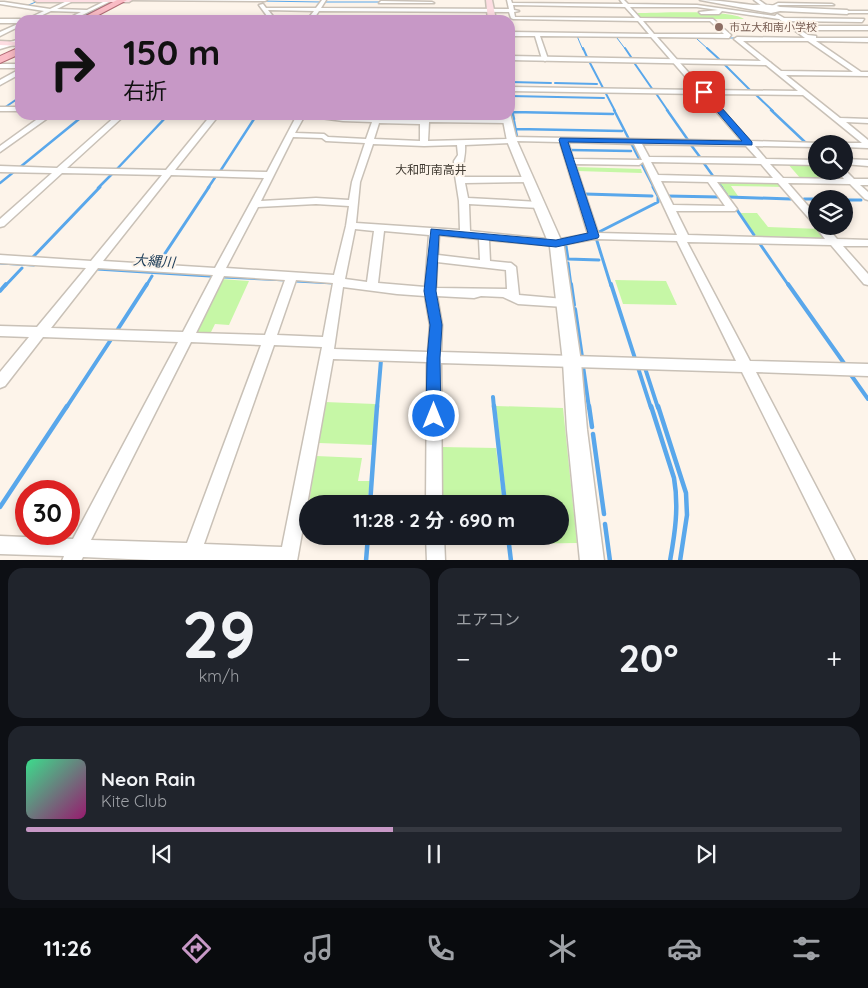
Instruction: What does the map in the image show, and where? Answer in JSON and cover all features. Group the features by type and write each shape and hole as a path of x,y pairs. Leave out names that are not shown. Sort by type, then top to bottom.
{"main road":[{"path":"36,0 129,0"},
{"path":"92,15 123,0"},
{"path":"91,15 129,0"},
{"path":"489,0 491,15"},
{"path":"0,46 15,45"},
{"path":"0,60 15,47"},
{"path":"0,65 15,47"}],"street":[{"path":"0,2 4,0"},
{"path":"39,15 73,0"},
{"path":"80,8 96,0"},
{"path":"90,15 112,0"},
{"path":"129,0 265,0"},
{"path":"257,0 269,15"},
{"path":"313,15 324,0"},
{"path":"622,0 808,212"},
{"path":"657,0 683,3 692,13 719,13 721,9 783,19 862,20"},
{"path":"703,0 759,4 775,9 868,12"},
{"path":"823,0 868,23"},
{"path":"377,15 382,1 435,2"},
{"path":"414,10 416,1"},
{"path":"0,2 29,9 82,15"},
{"path":"513,15 509,2 627,5 683,3"},
{"path":"557,2 570,34"},
{"path":"473,3 474,15"},
{"path":"775,9 778,4 832,5"},
{"path":"264,9 521,11"},
{"path":"775,9 783,19 807,37 868,39"},
{"path":"429,15 430,10"},
{"path":"625,12 643,12"},
{"path":"1,18 13,14"},
{"path":"1,18 15,21"},
{"path":"515,18 711,20 729,36 515,34"},
{"path":"536,18 545,59"},
{"path":"15,25 0,35 15,44"},
{"path":"636,27 646,27"},
{"path":"795,28 868,28"},
{"path":"868,39 737,39 868,144"},
{"path":"810,40 868,79"},
{"path":"515,58 767,63"},
{"path":"0,65 15,66"},
{"path":"780,73 868,74"},
{"path":"0,83 15,74"},
{"path":"515,89 805,93"},
{"path":"0,109 15,109"},
{"path":"0,150 41,120"},
{"path":"0,224 115,120"},
{"path":"0,382 211,120"},
{"path":"74,554 298,120"},
{"path":"0,546 74,554 288,558 339,280 351,226 352,203 356,182 370,140 374,120"},
{"path":"399,120 424,122 427,120"},
{"path":"508,120 512,140 556,243 572,362 592,560"},
{"path":"838,120 868,121"},
{"path":"424,122 424,144"},
{"path":"290,135 324,136 326,139 424,144 563,140 808,146"},
{"path":"563,140 594,236"},
{"path":"633,141 642,160 655,178 682,238 846,560"},
{"path":"461,143 462,155 458,161 464,201 465,234"},
{"path":"853,145 868,144"},
{"path":"570,161 808,162"},
{"path":"853,162 868,163"},
{"path":"0,169 268,175"},
{"path":"655,178 868,182"},
{"path":"669,208 732,210 712,179"},
{"path":"461,180 528,180"},
{"path":"852,182 868,197"},
{"path":"254,204 316,201 352,203"},
{"path":"464,201 540,205"},
{"path":"351,226 434,231 556,243 594,236 868,243"},
{"path":"372,287 374,261 380,228"},
{"path":"434,231 430,291 436,325 434,358 434,495"},
{"path":"828,235 867,279"},
{"path":"484,236 485,262"},
{"path":"432,258 511,266 513,298"},
{"path":"0,259 339,280 372,287 474,294 481,292 505,292 518,300 564,303"},
{"path":"190,557 292,277"},
{"path":"0,331 270,340 328,348 434,358 868,370"},
{"path":"435,545 436,560"}],"green space":[{"path":"637,13 710,13 725,14 744,19 642,19"},
{"path":"787,163 808,164 808,179 801,179"},
{"path":"575,167 641,169 642,173 577,171"},
{"path":"718,181 779,182 784,187 731,186 738,196 728,196"},
{"path":"740,213 757,213 768,227 808,229 808,235 825,235 828,238 756,236"},
{"path":"220,279 249,281 229,325 215,324 210,334 195,334"},
{"path":"615,280 666,281 677,305 623,304"},
{"path":"325,402 375,404 373,445 319,443"},
{"path":"496,406 563,408 577,543 569,543 569,495 506,495"},
{"path":"441,447 496,448 502,495 442,495"},
{"path":"316,456 362,458 358,481 370,481 368,495 310,495"}],"waterway":[{"path":"82,15 116,0"},
{"path":"24,7 38,1"},
{"path":"260,1 321,2"},
{"path":"325,2 380,2"},
{"path":"580,36 577,36 583,50"},
{"path":"617,38 626,50"},
{"path":"726,38 740,38"},
{"path":"697,39 709,50"},
{"path":"583,48 587,57"},
{"path":"625,48 631,57"},
{"path":"707,48 719,59"},
{"path":"590,63 615,111"},
{"path":"635,64 653,90"},
{"path":"725,65 752,92"},
{"path":"515,82 551,83"},
{"path":"555,83 597,84"},
{"path":"655,92 668,111"},
{"path":"755,94 773,111"},
{"path":"515,96 604,98"},
{"path":"4,108 15,100"},
{"path":"614,110 654,188"},
{"path":"667,110 688,140"},
{"path":"771,110 806,143"},
{"path":"515,112 613,114"},
{"path":"19,168 78,120"},
{"path":"116,170 163,120"},
{"path":"219,173 253,120"},
{"path":"514,121 517,137"},
{"path":"516,129 622,131"},
{"path":"691,145 700,157"},
{"path":"569,150 631,151"},
{"path":"703,162 713,176"},
{"path":"0,183 15,171"},
{"path":"98,188 113,173"},
{"path":"208,188 216,176"},
{"path":"718,182 722,188"},
{"path":"33,257 100,187"},
{"path":"158,264 209,187"},
{"path":"599,232 658,202 658,196 653,187"},
{"path":"721,187 726,194"},
{"path":"585,194 652,196"},
{"path":"667,196 719,197"},
{"path":"728,197 791,199"},
{"path":"853,200 861,200"},
{"path":"735,207 754,235"},
{"path":"597,241 611,286"},
{"path":"760,244 789,286"},
{"path":"566,246 568,259 599,260"},
{"name":"大縄川","path":"0,263 34,265"},
{"path":"568,263 571,286"},
{"path":"5,286 22,268"},
{"name":"大縄川","path":"97,269 210,276"},
{"path":"146,286 152,276"},
{"name":"大縄川","path":"224,277 287,280"},
{"name":"大縄川","path":"296,281 334,283"},
{"path":"0,291 6,284"},
{"path":"116,332 147,284"},
{"path":"571,284 574,305"},
{"path":"611,284 651,408"},
{"path":"788,284 846,366"},
{"path":"575,309 582,357"},
{"path":"66,408 112,338"},
{"path":"377,408 381,360"},
{"path":"583,366 589,408"},
{"path":"645,368 658,408"},
{"path":"851,375 868,399"},
{"path":"493,397 494,408"},
{"path":"0,507 67,406"},
{"path":"371,495 377,406"},
{"path":"494,406 504,495"},
{"path":"589,406 592,427"},
{"path":"651,406 674,478 676,520 670,560"},
{"path":"658,406 686,493 687,515 680,560"},
{"path":"593,434 604,514"},
{"path":"605,524 610,560"},
{"path":"366,560 367,545"},
{"path":"509,545 511,560"}],"place":[{"name":"市立大和南小学校","path":"719,27"}],"district":[{"name":"大和町南高井","path":"431,170"}],"route":[{"path":"434,416 436,325 430,291 434,231 527,242 556,243 594,236 563,140 749,143 704,92"}]}
